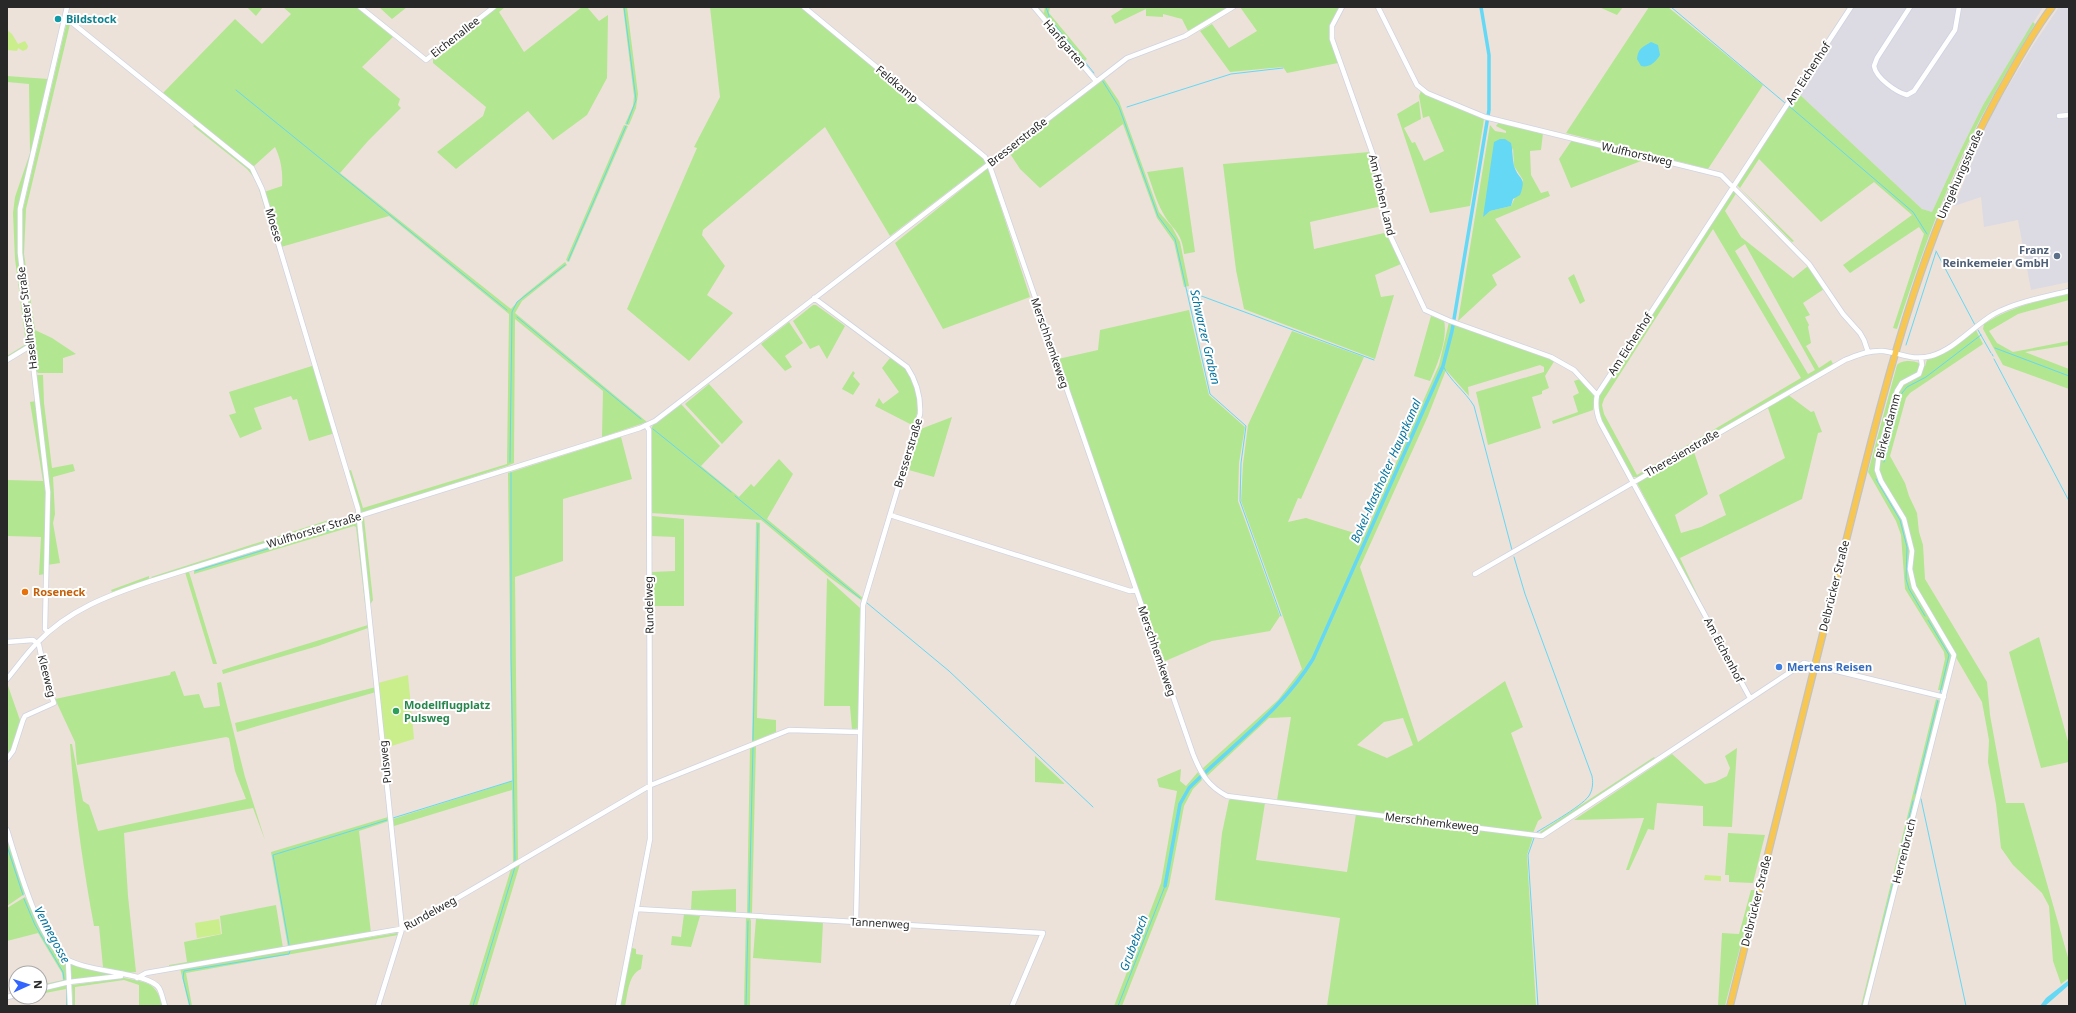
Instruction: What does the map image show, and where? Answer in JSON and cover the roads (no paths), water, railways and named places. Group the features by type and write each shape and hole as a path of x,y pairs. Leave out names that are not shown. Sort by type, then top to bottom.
{"main road":[{"name":"Umgehungsstraße","path":"1895,354 1930,242 1967,156 1990,108 2026,46 2052,7"},
{"name":"Delbrücker Straße","path":"1730,1006 1814,665 1895,354"}],"street":[{"name":"Haselhorster Straße","path":"48,632 45,629 48,492 20,253 20,209 67,7"},
{"name":"Eichenallee","path":"360,7 426,60 494,7"},
{"name":"Feldkamp","path":"804,7 985,156 989,164"},
{"name":"Hanfgarten","path":"1034,7 1099,79"},
{"name":"Bresserstraße","path":"646,425 681,401 1099,79 1136,53 1185,36 1233,7"},
{"name":"Am Hohen Land","path":"1342,7 1332,26 1332,39 1378,169 1388,231 1425,310 1450,321 1556,360 1574,370 1598,395"},
{"name":"Wulfhorstweg","path":"1378,7 1417,85 1427,93 1485,117 1708,170 1721,175 1809,264 1843,314 1864,340 1868,352"},
{"name":"Am Eichenhof","path":"1750,698 1600,422 1596,412 1598,395 1851,7"},
{"path":"1910,7 1877,58 1874,66 1879,76 1899,92 1907,95 1914,91 1955,30 1959,7"},
{"name":"Moese","path":"65,17 252,168 258,178 297,301 359,516"},
{"path":"2058,116 2069,115"},
{"name":"Merschhemkeweg","path":"989,164 998,194 1200,771 1213,788 1227,796 1542,836 1804,663 1814,665"},
{"path":"1895,354 1908,358 1921,358 1938,353 1948,348 1994,314 2038,298 2069,291"},
{"name":"Bresserstraße","path":"814,298 907,367 916,383 921,403 920,414 862,605 856,921"},
{"path":"7,360 30,346"},
{"name":"Theresienstraße","path":"1475,574 1830,367 1868,352 1883,351 1895,354"},
{"name":"Birkendamm","path":"1921,358 1922,365 1919,374 1902,383 1897,391 1879,454 1878,470 1881,481 1904,519 1912,551 1910,569 1914,587 1954,655"},
{"name":"Wulfhorster Straße","path":"7,678 36,643 48,632 77,611 125,589 646,425"},
{"name":"Rundelweg","path":"618,1006 650,839 649,430 646,425"},
{"path":"890,515 1130,591 1136,590"},
{"name":"Pulsweg","path":"359,516 402,929 378,1006"},
{"path":"7,642 33,640 36,643"},
{"name":"Kleeweg","path":"7,759 13,751 25,716 54,703 47,685 39,645 36,643"},
{"name":"Herrenbruch","path":"1865,1006 1954,655"},
{"path":"1814,665 1944,697"},
{"name":"Rundelweg","path":"137,978 146,973 402,929 651,786 789,730 859,732"},
{"path":"7,830 28,894 44,931 61,956 68,960 122,975 147,980 160,989 165,1006"},
{"name":"Tannenweg","path":"637,909 1043,932 1012,1006"},
{"path":"68,960 70,1006"},
{"path":"48,987 69,982 122,975"}],"water":[{"path":"1651,42 1658,45 1660,55 1652,64 1641,66 1637,59 1638,52 1641,48"},
{"path":"1500,139 1505,139 1511,143 1514,166 1522,179 1523,185 1520,195 1513,199 1511,206 1490,211 1483,217 1494,142"},
{"path":"2069,980 2069,985 2045,1006 2040,1006 2046,998"}],"waterway":[{"path":"624,7 636,100 627,124"},
{"name":"Schwarzer Graben","path":"1046,7 1050,19 1094,73"},
{"name":"Bokel-Mastholter Hauptkanal","path":"1165,886 1180,804 1189,788 1255,727 1286,695 1313,659 1443,366 1452,331 1489,110 1489,55 1481,7"},
{"path":"1671,7 1785,103"},
{"path":"1127,107 1231,74 1283,68"},
{"name":"Schwarzer Graben","path":"1102,80 1119,107 1158,216 1175,239 1210,394 1246,426 1241,463 1240,501 1281,616"},
{"path":"236,90 507,310"},
{"path":"1789,106 1913,212 1927,234"},
{"path":"568,261 626,126"},
{"path":"1936,251 1975,325"},
{"path":"1906,345 1936,252"},
{"path":"510,462 512,312 517,302 565,265"},
{"path":"1188,291 1374,360"},
{"path":"517,317 641,419"},
{"path":"1978,330 1991,353"},
{"path":"1884,462 1902,393 1907,387 1926,377 1981,335"},
{"path":"1995,348 2069,376"},
{"path":"1994,359 2069,501"},
{"path":"1443,366 1446,372 1474,406 1512,550"},
{"path":"653,429 731,492"},
{"path":"511,473 511,658 515,861"},
{"path":"1876,479 1900,520 1907,547 1906,579 1909,589 1925,616"},
{"path":"735,496 860,598"},
{"path":"195,571 356,522"},
{"path":"753,740 758,524"},
{"path":"1514,557 1525,594 1593,780 1592,790 1582,803 1558,820 1537,832"},
{"path":"867,603 949,671 1093,807"},
{"path":"1928,620 1949,655 1940,693"},
{"path":"1915,794 1938,700"},
{"path":"749,913 753,747"},
{"path":"393,818 512,781"},
{"path":"1921,799 1966,1006"},
{"path":"1897,866 1913,801"},
{"path":"289,945 273,855 387,820"},
{"path":"1534,838 1528,855 1538,1006"},
{"name":"Vennegosse","path":"7,846 23,895"},
{"path":"473,1006 515,867"},
{"path":"1863,1006 1895,875"},
{"name":"Grubebach","path":"1118,1006 1165,886"},
{"name":"Vennegosse","path":"24,899 35,925 63,972 64,979"},
{"path":"746,1006 748,921"},
{"path":"190,1006 183,978 184,971 289,954 290,951"},
{"name":"Vennegosse","path":"67,990 67,1006"}],"place":[{"name":"Bildstock","path":"58,19"},
{"name":"Franz Reinkemeier GmbH","path":"2057,256"},
{"name":"Roseneck","path":"25,592"},
{"name":"Mertens Reisen","path":"1779,667"},
{"name":"Modellflugplatz Pulsweg","path":"396,711"}]}
